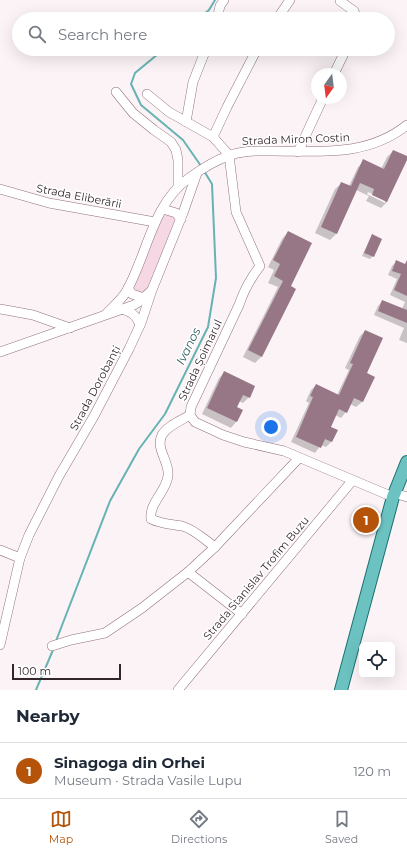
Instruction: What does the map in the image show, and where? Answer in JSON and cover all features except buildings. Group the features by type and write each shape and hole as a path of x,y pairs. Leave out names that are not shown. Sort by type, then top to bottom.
{"main road":[{"path":"341,690 394,495 407,462"}],"street":[{"path":"219,12 224,0"},
{"path":"282,12 290,0"},
{"path":"340,0 354,12"},
{"path":"186,122 193,82 203,56"},
{"path":"214,137 227,107 253,56"},
{"path":"337,68 343,56"},
{"path":"116,92 133,113 172,142 176,150 178,160 178,187"},
{"path":"106,314 128,288 155,222 178,187 187,179 229,155 214,137 169,112 147,94"},
{"path":"298,152 320,104"},
{"name":"Strada Miron Costin","path":"229,155 250,151 323,152 348,150 385,140 397,134 407,125"},
{"name":"Strada Șoimarul","path":"229,155 236,212 260,266 250,279 244,291 239,305 191,407 190,415 195,422 223,435 244,442 284,451 352,481 394,495 407,497"},
{"name":"Strada Dorobanți","path":"0,645 20,558 29,535 59,476 76,449 110,387 140,325 152,290 181,220 197,173"},
{"name":"Strada Eliberării","path":"0,189 49,203 155,222"},
{"path":"163,209 176,213 181,220"},
{"path":"128,288 132,294 144,298"},
{"path":"0,352 139,302 152,290"},
{"path":"0,308 33,315 70,328"},
{"path":"120,309 127,310 132,313 138,318 140,325"},
{"path":"190,415 163,433 160,439 162,454 168,466 168,478 150,513 151,519 158,523 184,526 215,547"},
{"path":"52,646 71,640 105,633 142,608 188,572 215,547 299,458"},
{"name":"Strada Stanislav Trofim Buzu","path":"178,690 352,481"},
{"path":"0,550 20,558"},
{"path":"188,572 242,614"}],"shaded area":[{"path":"166,213 173,215 177,220 147,291 142,294 134,290 133,286 162,216"}],"waterway":[{"name":"Ivanos","path":"207,12 215,0"},
{"name":"Ivanos","path":"156,56 135,73 131,84 141,105 183,140 201,166"},
{"name":"Ivanos","path":"56,641 110,501 139,449 165,414 208,327 216,278 212,184 204,171"},
{"name":"Ivanos","path":"36,690 53,650"}],"place":[{"name":"Sinagoga din Orhei","path":"366,520"}]}
